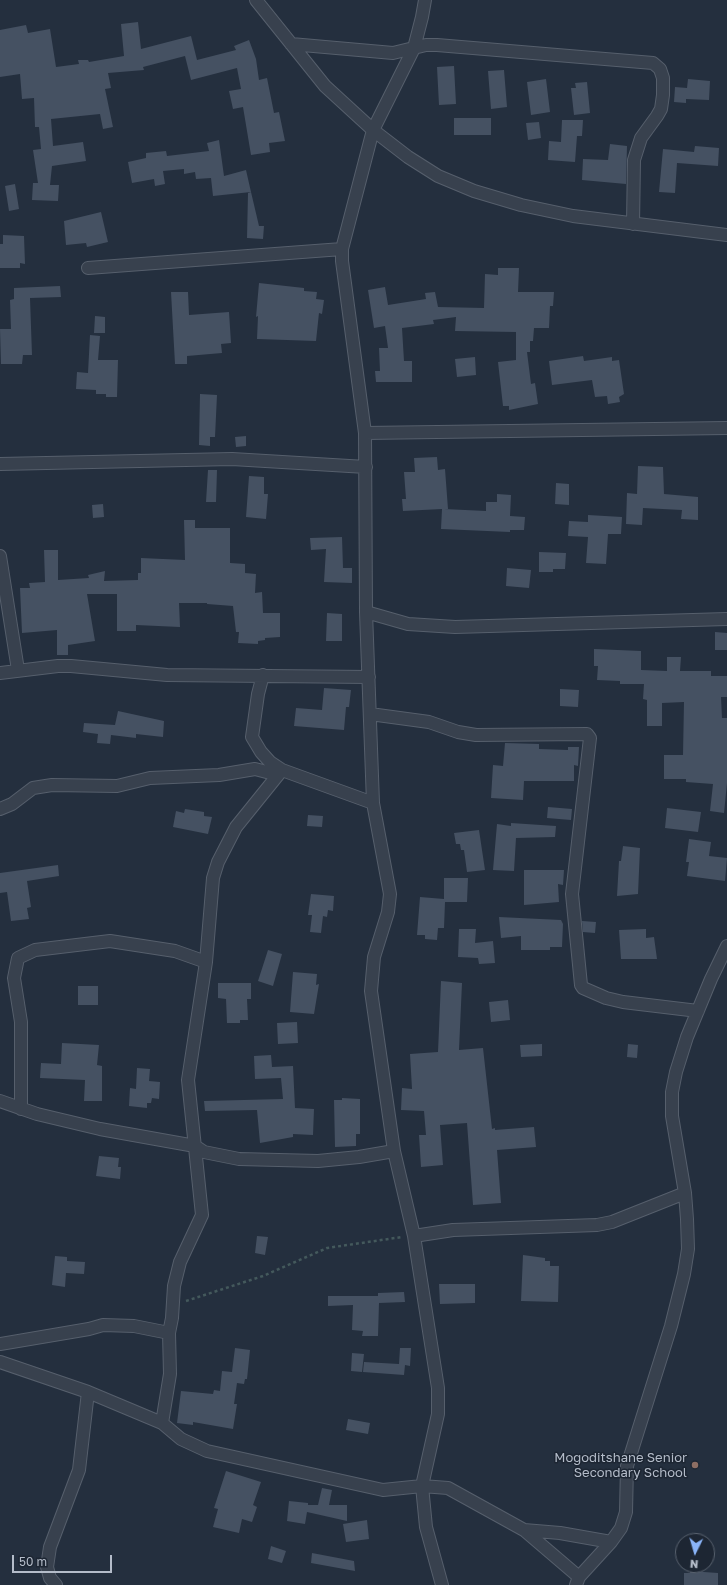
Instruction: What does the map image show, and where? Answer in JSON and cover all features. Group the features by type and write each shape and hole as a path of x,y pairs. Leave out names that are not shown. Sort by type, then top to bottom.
{"street":[{"path":"256,0 326,86 374,130 408,157 438,176 474,191 521,205 573,216 727,236"},
{"path":"425,0 414,48 374,130 342,249 342,262 365,433 366,612 373,803 390,894 388,912 374,957 371,991 394,1151 414,1236 439,1401 422,1486 426,1526 442,1585"},
{"path":"291,44 393,53 437,45 653,62 660,69 663,78 663,95 661,109 641,138 634,160 633,224"},
{"path":"88,268 342,249"},
{"path":"365,433 727,428"},
{"path":"0,464 232,459 366,467"},
{"path":"0,556 18,670"},
{"path":"366,612 408,624 450,626 727,619"},
{"path":"0,673 18,670 71,666 167,675 224,677 263,675 369,677"},
{"path":"263,675 252,737 261,752 280,773"},
{"path":"370,714 429,722 458,732 476,734 587,734 590,738 572,894 581,985 583,988 606,998 623,1002 698,1011"},
{"path":"0,809 12,804 33,788 52,784 117,786 150,778 219,775 255,770 280,773 373,803"},
{"path":"162,1423 170,1374 169,1333 174,1286 180,1262 202,1215 188,1080 206,962 213,878 218,862 236,827 280,773"},
{"path":"21,1109 21,1022 14,978 18,958 35,950 110,941 175,951 206,962"},
{"path":"0,1362 88,1392 162,1423 181,1439 207,1451 383,1490 422,1486 448,1488 524,1530 577,1581 611,1542 621,1528 626,1512 627,1466 671,1326 684,1274 688,1249 685,1194 672,1116 672,1092 681,1054 698,1011 727,946"},
{"path":"0,1101 21,1109 100,1129 195,1146 204,1152 239,1159 318,1161 394,1151"},
{"path":"414,1236 453,1230 597,1225 612,1222 685,1194"},
{"path":"0,1344 103,1325 134,1326 169,1333"},
{"path":"56,1585 50,1578 47,1567 50,1547 79,1470 88,1392"},
{"path":"524,1530 560,1533 611,1542"}],"path":[{"path":"173,1306 263,1276 327,1248 414,1236"}],"building":[{"path":"138,22 141,49 191,36 197,60 236,50 234,46 249,40 256,59 259,80 267,78 274,113 279,112 285,141 269,143 270,152 251,155 243,107 233,109 229,91 241,89 237,68 191,80 185,56 143,67 144,70 108,73 111,88 105,89 113,127 103,129 100,114 51,119 53,146 83,142 86,161 52,166 50,185 59,185 58,201 32,200 33,183 38,183 33,150 41,149 39,127 35,127 34,98 22,99 20,74 0,77 0,30 26,25 28,33 50,29 56,67 79,64 78,60 88,60 89,62 124,56 121,24"},
{"path":"454,66 456,104 439,105 437,67"},
{"path":"504,70 507,107 491,109 488,71"},
{"path":"546,79 550,112 531,115 527,82"},
{"path":"688,79 710,81 709,100 686,99 686,103 674,102 675,87 687,88"},
{"path":"587,82 590,113 574,115 571,88 576,88 575,83"},
{"path":"454,118 491,118 491,135 454,135"},
{"path":"562,120 583,120 582,136 577,136 575,162 548,160 549,141 561,142"},
{"path":"539,122 541,138 528,140 526,123"},
{"path":"219,140 224,176 246,170 251,192 213,196 211,178 196,179 195,172 184,174 184,169 163,171 165,184 155,186 154,179 132,183 128,162 146,158 146,153 166,151 167,156 209,151 207,143"},
{"path":"610,144 627,146 626,184 582,180 583,159 608,160"},
{"path":"695,146 719,148 718,166 677,163 675,193 659,192 663,149 694,152"},
{"path":"15,184 19,209 9,211 5,186"},
{"path":"251,192 259,226 264,226 263,239 247,238 248,193"},
{"path":"101,212 108,242 87,247 86,243 66,245 64,221"},
{"path":"3,235 24,236 25,264 20,263 20,268 0,268 0,244 3,244"},
{"path":"498,268 519,268 518,292 554,292 553,306 550,306 549,328 534,328 533,341 530,341 530,352 527,352 531,384 535,383 538,404 509,410 509,406 503,406 498,362 516,360 516,332 455,331 456,317 433,320 434,324 402,328 404,361 412,361 412,382 376,382 375,371 380,371 379,348 388,348 385,326 374,328 368,290 385,287 388,305 426,299 425,293 435,292 438,307 484,308 485,274 498,275"},
{"path":"259,283 304,288 304,291 317,292 316,299 324,300 322,314 319,313 316,341 257,339 258,316 256,317"},
{"path":"60,286 61,297 30,298 32,355 23,355 22,364 1,364 0,329 11,329 10,300 14,299 14,288"},
{"path":"171,292 188,292 189,315 229,312 231,343 221,344 222,353 187,356 187,364 175,364"},
{"path":"95,316 105,317 105,333 94,333"},
{"path":"90,335 100,336 98,360 118,360 117,397 106,397 106,394 96,394 96,390 76,389 77,372 88,373"},
{"path":"583,356 584,361 612,357 612,361 619,360 624,394 619,397 620,402 608,404 607,396 595,397 592,380 552,385 549,361"},
{"path":"475,357 476,375 457,377 455,359"},
{"path":"200,394 217,395 215,437 210,437 210,446 199,445"},
{"path":"246,436 246,446 236,447 235,437"},
{"path":"437,457 438,470 445,469 448,509 444,509 486,511 486,502 497,502 497,494 511,495 510,516 525,517 524,530 510,530 510,532 441,529 442,509 403,511 402,499 406,499 404,472 415,472 414,458"},
{"path":"638,466 663,467 664,494 698,497 698,520 681,519 682,510 643,508 642,525 626,524 627,493 637,494"},
{"path":"208,470 217,470 216,502 206,502"},
{"path":"249,476 264,477 264,494 268,494 266,519 246,517"},
{"path":"556,483 569,484 569,505 555,504"},
{"path":"103,504 104,517 93,518 92,505"},
{"path":"588,515 622,517 621,534 608,534 606,564 586,563 588,537 568,536 569,521 588,522"},
{"path":"184,520 195,520 195,528 230,528 230,563 245,564 245,573 256,574 255,593 262,592 263,613 280,613 280,637 265,638 265,640 258,641 258,644 238,643 239,632 236,632 233,606 207,603 179,603 180,627 136,625 136,631 117,631 117,594 87,594 95,641 68,645 68,655 57,655 57,630 22,633 20,588 30,588 29,583 45,582 44,550 58,550 58,580 89,578 88,575 105,571 104,581 138,580 138,573 141,573 141,558 185,560"},
{"path":"342,537 343,568 352,568 352,583 324,582 326,549 311,550 310,538"},
{"path":"539,552 566,553 565,569 553,569 553,572 539,572"},
{"path":"507,568 531,570 529,588 506,586"},
{"path":"327,613 342,614 342,641 326,641"},
{"path":"715,632 727,633 727,650 715,650"},
{"path":"594,649 641,651 641,670 667,671 667,657 681,657 680,671 711,671 711,676 727,676 727,697 721,697 722,718 727,718 727,783 724,813 710,811 713,784 686,782 686,779 664,779 664,755 683,755 684,702 662,703 662,726 647,726 647,700 643,699 644,684 620,684 620,681 597,680 598,666 594,666"},
{"path":"324,688 351,690 349,707 346,707 344,730 294,726 296,708 322,710"},
{"path":"560,689 579,690 578,707 560,706"},
{"path":"118,711 164,721 163,737 136,734 136,738 111,735 110,744 97,743 98,734 83,732 84,723 115,725"},
{"path":"505,743 539,744 539,749 568,750 568,747 579,747 578,766 574,765 574,781 524,781 523,800 491,798 493,765 503,766"},
{"path":"548,807 572,809 571,820 547,818"},
{"path":"667,808 701,812 698,832 665,828"},
{"path":"185,809 204,812 204,816 212,817 208,834 173,827 176,811 184,813"},
{"path":"308,815 323,816 322,827 307,826"},
{"path":"511,823 556,826 555,837 516,838 514,871 493,870 497,824 511,826"},
{"path":"479,830 485,870 467,872 464,850 461,850 460,844 456,844 454,833"},
{"path":"689,839 711,842 709,856 727,858 725,881 687,876 689,862 686,862"},
{"path":"623,846 640,848 638,894 617,896 619,861 621,861"},
{"path":"58,865 59,876 27,881 31,907 27,908 29,919 11,921 7,892 0,893 0,873"},
{"path":"524,870 564,870 563,885 558,884 559,902 524,905"},
{"path":"444,878 468,878 467,902 445,902 444,928 438,928 437,940 425,939 425,935 417,935 420,897 444,899"},
{"path":"311,894 334,896 333,911 328,910 327,917 323,916 321,933 310,932 312,915 308,915"},
{"path":"499,917 561,920 563,924 562,947 550,947 550,950 521,950 521,936 501,938"},
{"path":"582,921 596,922 595,933 583,932"},
{"path":"459,929 476,929 475,943 493,941 495,963 479,964 478,958 458,957"},
{"path":"646,929 646,938 654,937 657,959 621,959 619,930"},
{"path":"268,950 282,954 273,986 258,981"},
{"path":"293,972 317,974 316,985 319,984 314,1014 290,1012"},
{"path":"441,981 462,983 459,1050 483,1048 492,1129 534,1127 536,1147 497,1150 501,1203 473,1205 467,1123 440,1125 443,1165 421,1167 419,1135 426,1135 424,1111 401,1110 402,1088 412,1089 410,1054 438,1052"},
{"path":"218,983 251,983 251,999 247,999 248,1020 240,1020 240,1023 227,1023 226,999 218,998"},
{"path":"78,986 98,986 98,1005 78,1005"},
{"path":"508,1000 510,1020 491,1022 489,1002"},
{"path":"297,1022 298,1043 278,1044 277,1023"},
{"path":"62,1043 99,1045 97,1065 102,1066 102,1101 84,1101 85,1080 40,1078 41,1063 61,1064"},
{"path":"542,1044 542,1056 521,1057 520,1045"},
{"path":"628,1044 638,1045 637,1058 627,1057"},
{"path":"271,1055 272,1067 293,1066 295,1108 314,1109 313,1135 293,1134 293,1137 260,1143 257,1110 205,1111 204,1101 283,1099 281,1078 255,1079 254,1056"},
{"path":"137,1068 150,1069 149,1081 160,1082 159,1099 152,1098 151,1103 147,1103 147,1108 129,1106 130,1088 136,1089"},
{"path":"342,1098 360,1099 360,1134 356,1134 356,1146 335,1147 334,1100 342,1100"},
{"path":"99,1156 119,1158 118,1167 121,1167 120,1179 96,1176"},
{"path":"257,1236 268,1237 265,1255 255,1253"},
{"path":"523,1255 545,1258 545,1261 550,1261 550,1266 559,1266 558,1302 521,1301"},
{"path":"55,1256 67,1257 67,1261 85,1262 84,1274 66,1273 65,1287 52,1285"},
{"path":"439,1284 475,1284 475,1303 440,1304"},
{"path":"404,1292 405,1302 379,1303 378,1336 362,1336 363,1331 352,1330 353,1305 328,1306 328,1296 378,1296 378,1293"},
{"path":"235,1348 250,1350 247,1379 245,1379 244,1384 237,1383 234,1404 237,1404 233,1429 193,1422 193,1425 177,1423 181,1391 213,1394 214,1390 220,1391 222,1371 232,1372"},
{"path":"400,1348 411,1348 410,1366 405,1365 404,1375 363,1372 364,1362 399,1364"},
{"path":"352,1353 364,1354 362,1372 351,1371"},
{"path":"348,1419 370,1423 368,1434 346,1430"},
{"path":"226,1471 261,1482 253,1505 257,1507 252,1522 242,1519 239,1533 213,1527 218,1509 214,1508"},
{"path":"322,1488 332,1490 329,1505 347,1505 347,1521 307,1512 305,1524 287,1521 289,1501 308,1503 308,1505 318,1505"},
{"path":"367,1520 369,1539 346,1542 343,1524"},
{"path":"271,1546 286,1551 282,1563 268,1559"},
{"path":"312,1553 354,1561 355,1571 311,1563"},
{"path":"684,1573 718,1573 718,1585 684,1585"}],"place":[{"name":"Mogoditshane Senior Secondary School","path":"695,1465"}]}
